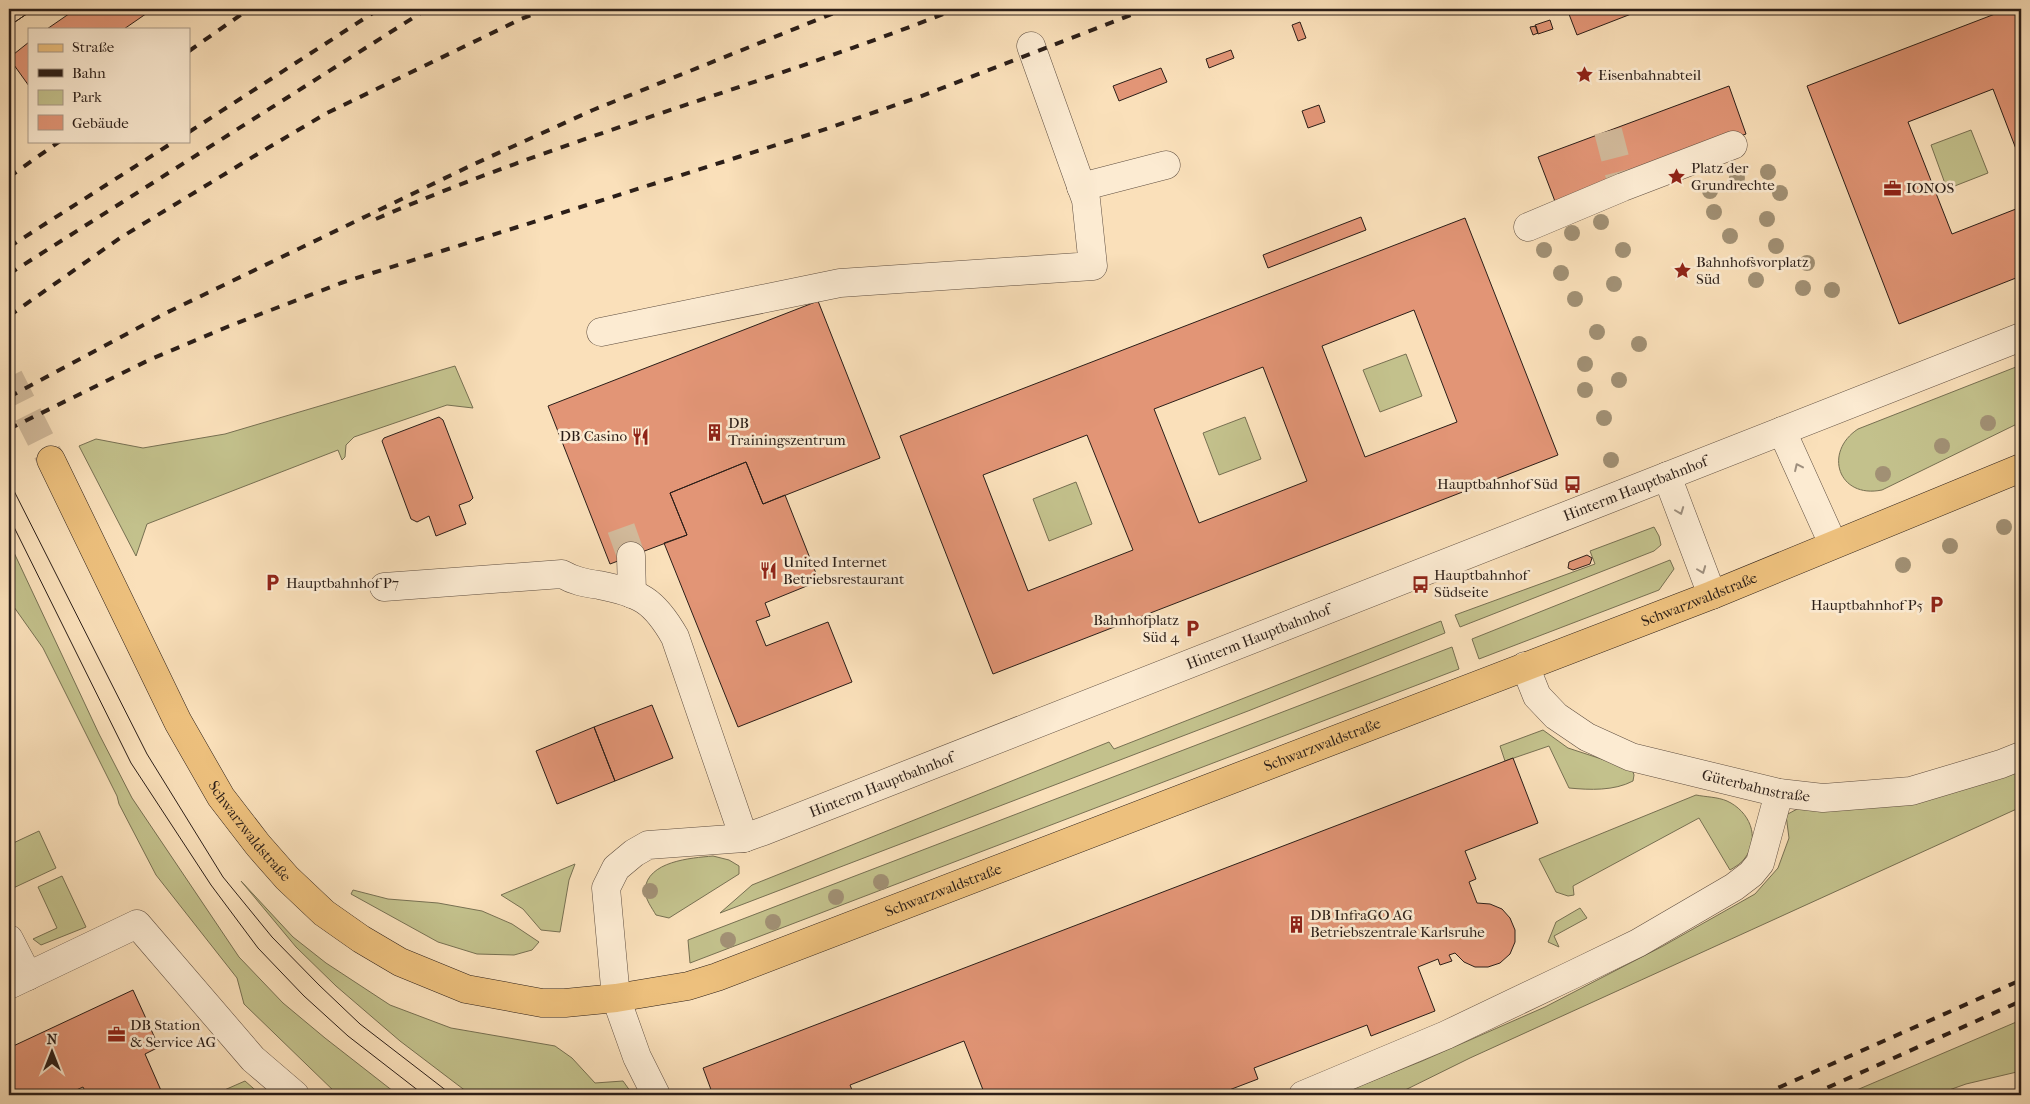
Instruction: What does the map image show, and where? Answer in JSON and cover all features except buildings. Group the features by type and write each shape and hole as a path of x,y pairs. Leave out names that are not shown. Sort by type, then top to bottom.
{"main road":[{"name":"Schwarzwaldstraße","path":"51,460 183,730 221,797 258,845 287,878 324,913 400,962 466,989 542,1003 616,998 688,986 717,976 1712,595 2021,468"}],"street":[{"path":"601,332 840,283 1093,266 1086,200 1060,115 1031,46"},
{"path":"1528,227 1624,191 1733,146"},
{"path":"1081,187 1166,165"},
{"name":"Hinterm Hauptbahnhof","path":"616,998 606,888 616,868 634,853 648,846 744,838 782,824 2021,337"},
{"path":"1782,431 1833,544"},
{"path":"1667,476 1712,595"},
{"path":"631,556 632,594"},
{"path":"384,587 562,574 574,581 632,594 649,601 663,615 675,637 744,838"},
{"name":"Güterbahnstraße","path":"1525,666 1537,696 1556,716 1587,737 1631,757 1778,793 1823,798 1911,791 2001,764 2021,756"},
{"path":"1303,1095 1446,1035 1574,974 1638,943 1734,887 1751,874 1760,863 1778,793"},
{"path":"9,940 18,981 137,924 253,1059 295,1095"},
{"path":"616,998 636,1057 656,1095"}],"green space":[{"path":"1971,130 1988,173 1947,189 1931,145"},
{"path":"1406,354 1422,396 1380,412 1363,370"},
{"path":"2021,365 2021,422 1882,490 1867,491 1855,488 1846,481 1840,472 1841,450 1847,439 1858,429"},
{"path":"455,366 473,408 447,405 354,437 346,445 345,457 342,460 338,450 147,524 136,556 79,446 96,439 143,448 225,434"},
{"path":"1245,417 1261,459 1219,475 1203,433"},
{"path":"1076,482 1092,524 1049,541 1033,499"},
{"path":"1654,527 1661,545 1654,551 1460,627 1455,615 1595,564 1590,551"},
{"path":"9,542 99,734 132,798 239,957 283,1003 398,1095 338,1095 244,1004 237,978 156,875 43,648 9,600"},
{"path":"1670,560 1674,569 1659,590 1479,659 1472,639"},
{"path":"1441,621 1445,633 1248,711 720,913 752,885 1109,742 1114,749"},
{"path":"1452,647 1459,669 690,963 688,940"},
{"path":"1543,730 1568,748 1632,769 1633,781 1610,788 1569,788 1549,746 1505,761 1500,746"},
{"path":"2021,769 2021,807 1470,1058 1395,1095 1337,1095 1422,1061 1545,1007 1663,946 1755,894 1778,868 1789,838 1786,815 1801,807"},
{"path":"1696,795 1727,801 1735,805 1747,818 1752,833 1752,842 1750,850 1738,865 1730,870 1699,818 1573,886 1574,895 1568,896 1556,892 1539,859"},
{"path":"39,831 56,868 9,890 9,845"},
{"path":"713,856 729,860 739,866 739,874 669,918 656,915 645,893 648,880 653,873 671,863"},
{"path":"575,864 569,880 560,932 541,930 523,909 501,895"},
{"path":"62,876 86,927 41,945 33,939 57,928 38,887"},
{"path":"241,881 293,937 326,963 390,1005 451,1028 555,1046 572,1058 595,1083 623,1081 633,1095 471,1095 400,1041 336,986 296,947"},
{"path":"353,890 388,899 438,903 482,911 512,924 539,942 532,950 514,955 477,954 438,942 351,894"},
{"path":"1580,908 1587,918 1554,936 1559,947 1548,942 1556,922"},
{"path":"2021,1020 2021,1071 1966,1084 1935,1095 1845,1095"},
{"path":"245,1081 261,1095 213,1095"}],"tunnel":[{"path":"1608,131 1621,181"},
{"path":"9,377 51,460"},
{"path":"621,528 631,556"}],"tram line":[{"path":"9,481 147,754 223,877 272,937 319,985 360,1024 452,1095"},
{"path":"9,517 131,763 211,885 258,948 304,996 348,1036 424,1095"}],"railway":[{"path":"190,50 249,9"},
{"path":"190,131 379,9"},
{"path":"9,274 427,9"},
{"path":"9,316 120,238 327,113 521,19 547,9"},
{"path":"9,397 166,313 472,165 593,110 844,9"},
{"path":"376,219 520,162 811,62 956,9"},
{"path":"9,429 149,360 227,327 341,283 814,133 919,97 1146,9"},
{"path":"9,177 59,142"},
{"path":"9,247 173,142"},
{"path":"1762,1095 2021,980"},
{"path":"1811,1095 2021,1001"}],"place":[{"name":"Eisenbahnabteil","path":"1584,75"},
{"name":"Platz der Grundrechte","path":"1677,177"},
{"name":"IONOS","path":"1892,188"},
{"name":"Bahnhofsvorplatz Süd","path":"1682,271"},
{"name":"DB Trainingszentrum","path":"714,432"},
{"name":"DB Casino","path":"641,436"},
{"name":"Hauptbahnhof Süd","path":"1572,484"},
{"name":"United Internet Betriebsrestaurant","path":"769,571"},
{"name":"Hauptbahnhof P7","path":"272,583"},
{"name":"Hauptbahnhof Südseite","path":"1420,584"},
{"name":"Hauptbahnhof P5","path":"1937,605"},
{"name":"Bahnhofplatz Süd 4","path":"1193,629"},
{"name":"DB InfraGO AG Betriebszentrale Karlsruhe","path":"1296,924"},
{"name":"DB Station & Service AG","path":"116,1034"}]}
